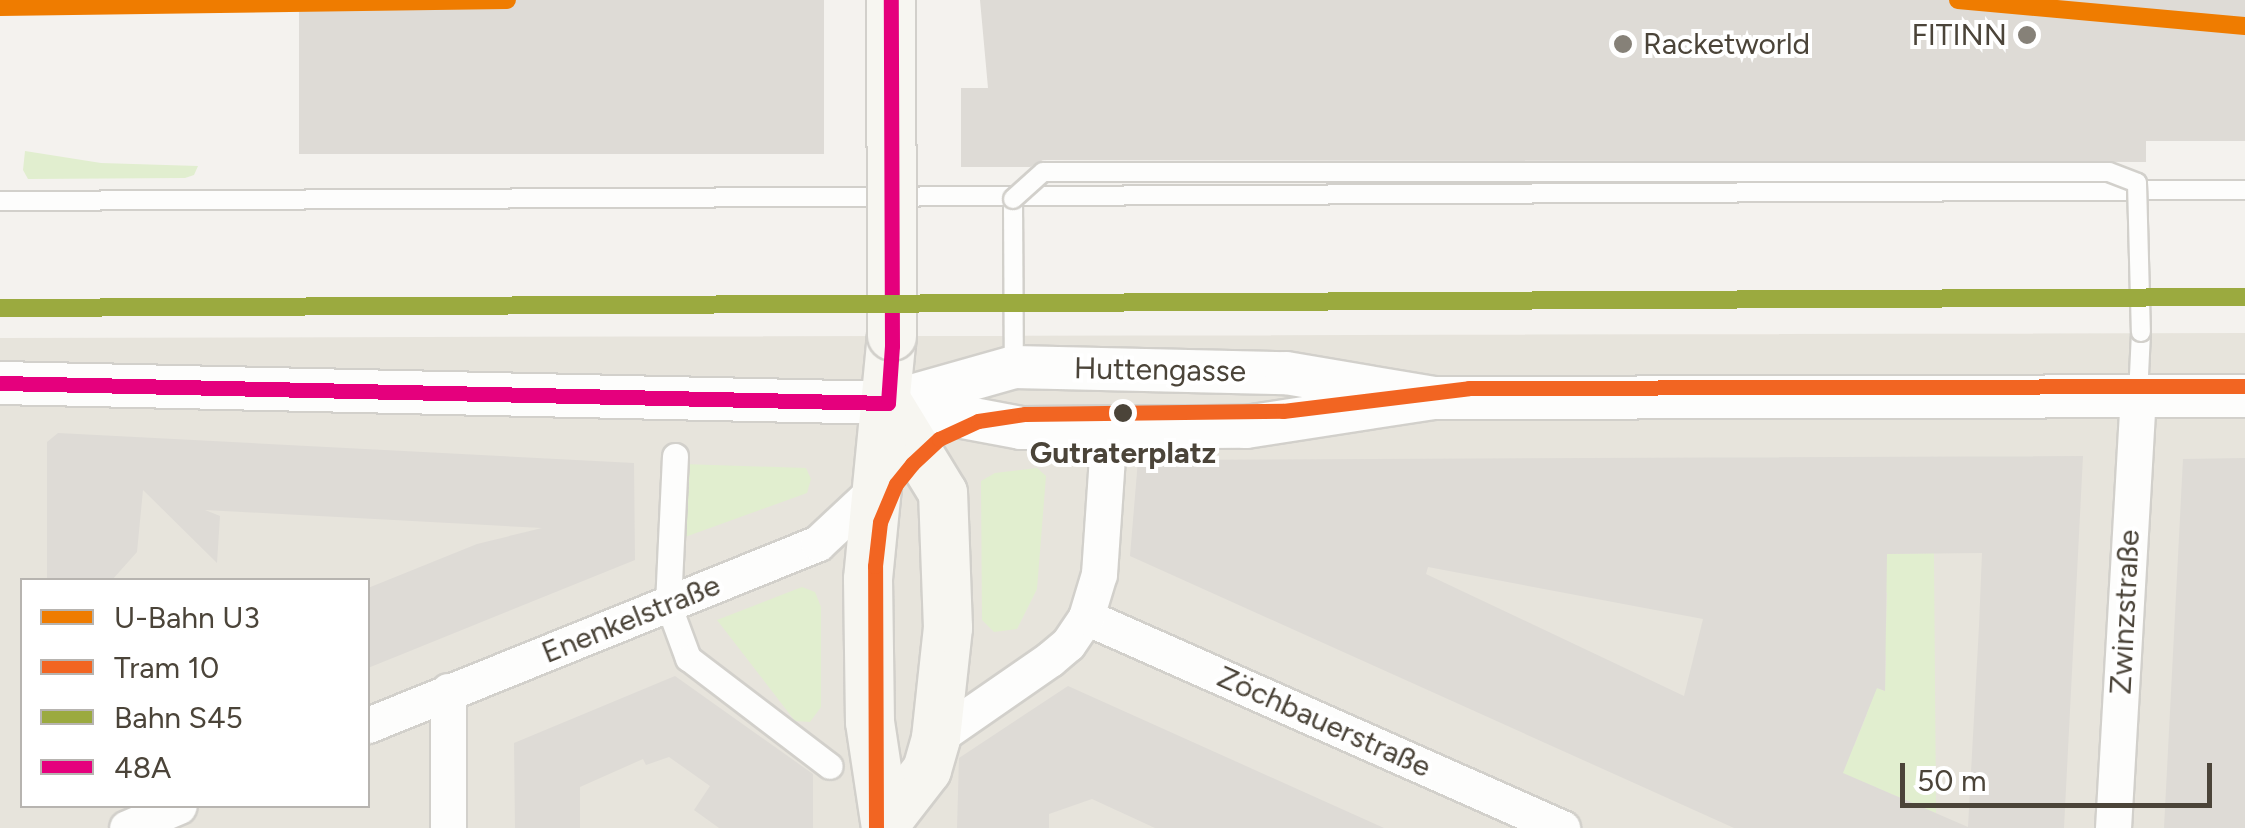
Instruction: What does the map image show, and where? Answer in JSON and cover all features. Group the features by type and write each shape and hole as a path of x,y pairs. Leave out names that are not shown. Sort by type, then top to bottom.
{"main road":[{"path":"886,826 870,722 868,580 892,336 891,0"},
{"path":"886,826 927,770 936,738 948,628 943,493 888,403"}],"street":[{"name":"Huttengasse","path":"888,403 1014,352 1286,373 1434,398"},
{"name":"Huttengasse","path":"0,383 888,403 1021,428 1246,427 1434,398 2245,396"},
{"name":"Zwinzstraße","path":"2113,828 2138,396"},
{"path":"936,738 1050,659 1068,644 1086,617 1099,574 1109,427"},
{"path":"675,456 668,604 688,658 830,766"},
{"name":"Enenkelstraße","path":"370,724 818,543 878,487"},
{"name":"Zöchbauerstraße","path":"1086,617 1562,828"},
{"path":"448,691 448,828"},
{"path":"127,828 175,808"}],"lane":[{"path":"1014,352 1014,199 1043,172 2110,172 2137,183 2141,332 2138,396"},
{"path":"0,200 2245,190"}],"shaded area":[{"path":"2245,333 2245,828 0,828 0,338"}],"green space":[{"path":"25,151 101,163 198,166 194,175 185,178 28,179 23,170"},
{"path":"683,464 806,468 811,479 807,493 685,537"},
{"path":"1037,468 1046,476 1037,589 1017,629 994,632 982,620 981,481 995,473"},
{"path":"1934,553 1936,813 1769,742 1854,746 1867,714 1836,698 1846,676 1885,691 1886,656 1849,627 1886,628 1887,593 1845,555"},
{"path":"802,587 815,592 821,607 821,707 810,722 795,721 717,620"}],"building":[{"path":"299,0 824,0 824,154 299,154"},
{"name":"Racketworld","path":"980,0 2245,0 2245,141 2146,141 2146,162 1043,160 1030,167 961,167 961,88 988,88"},
{"path":"58,433 634,463 635,560 370,667 370,587 477,544 542,528 205,510 220,516 217,563 143,490 137,552 114,578 47,578 47,442"},
{"path":"2083,456 2064,828 1734,828 1130,556 1138,460","holes":["1982,553 1979,626 1968,827 1843,773 1877,688 1885,691 1887,554","1428,567 1703,619 1684,696 1426,574"]},
{"path":"2245,458 2245,828 2164,828 2183,459"},
{"path":"675,676 813,774 813,828 719,828 694,810 710,786 669,757 646,765 643,759 580,787 580,828 515,828 514,743"},
{"path":"1068,686 1384,828 1155,828 1092,799 1049,814 1049,828 957,828 959,758"}],"metro line":[{"name":"U3","path":"0,7 507,0"},
{"name":"U3","path":"1958,0 2245,26"}],"tram line":[{"name":"10","path":"876,828 875,566 880,522 896,484 912,464 939,439 978,421 1025,414 1283,411 1469,388 2245,386"}],"rail line":[{"name":"S45","path":"0,308 2245,297"}],"transit line":[{"name":"48A","path":"888,403 892,346 891,0"},
{"name":"48A","path":"0,383 888,403"}],"place":[{"name":"FITINN","path":"2027,35"},
{"name":"Racketworld","path":"1623,44"},
{"name":"Gutraterplatz","path":"1123,413"}]}
